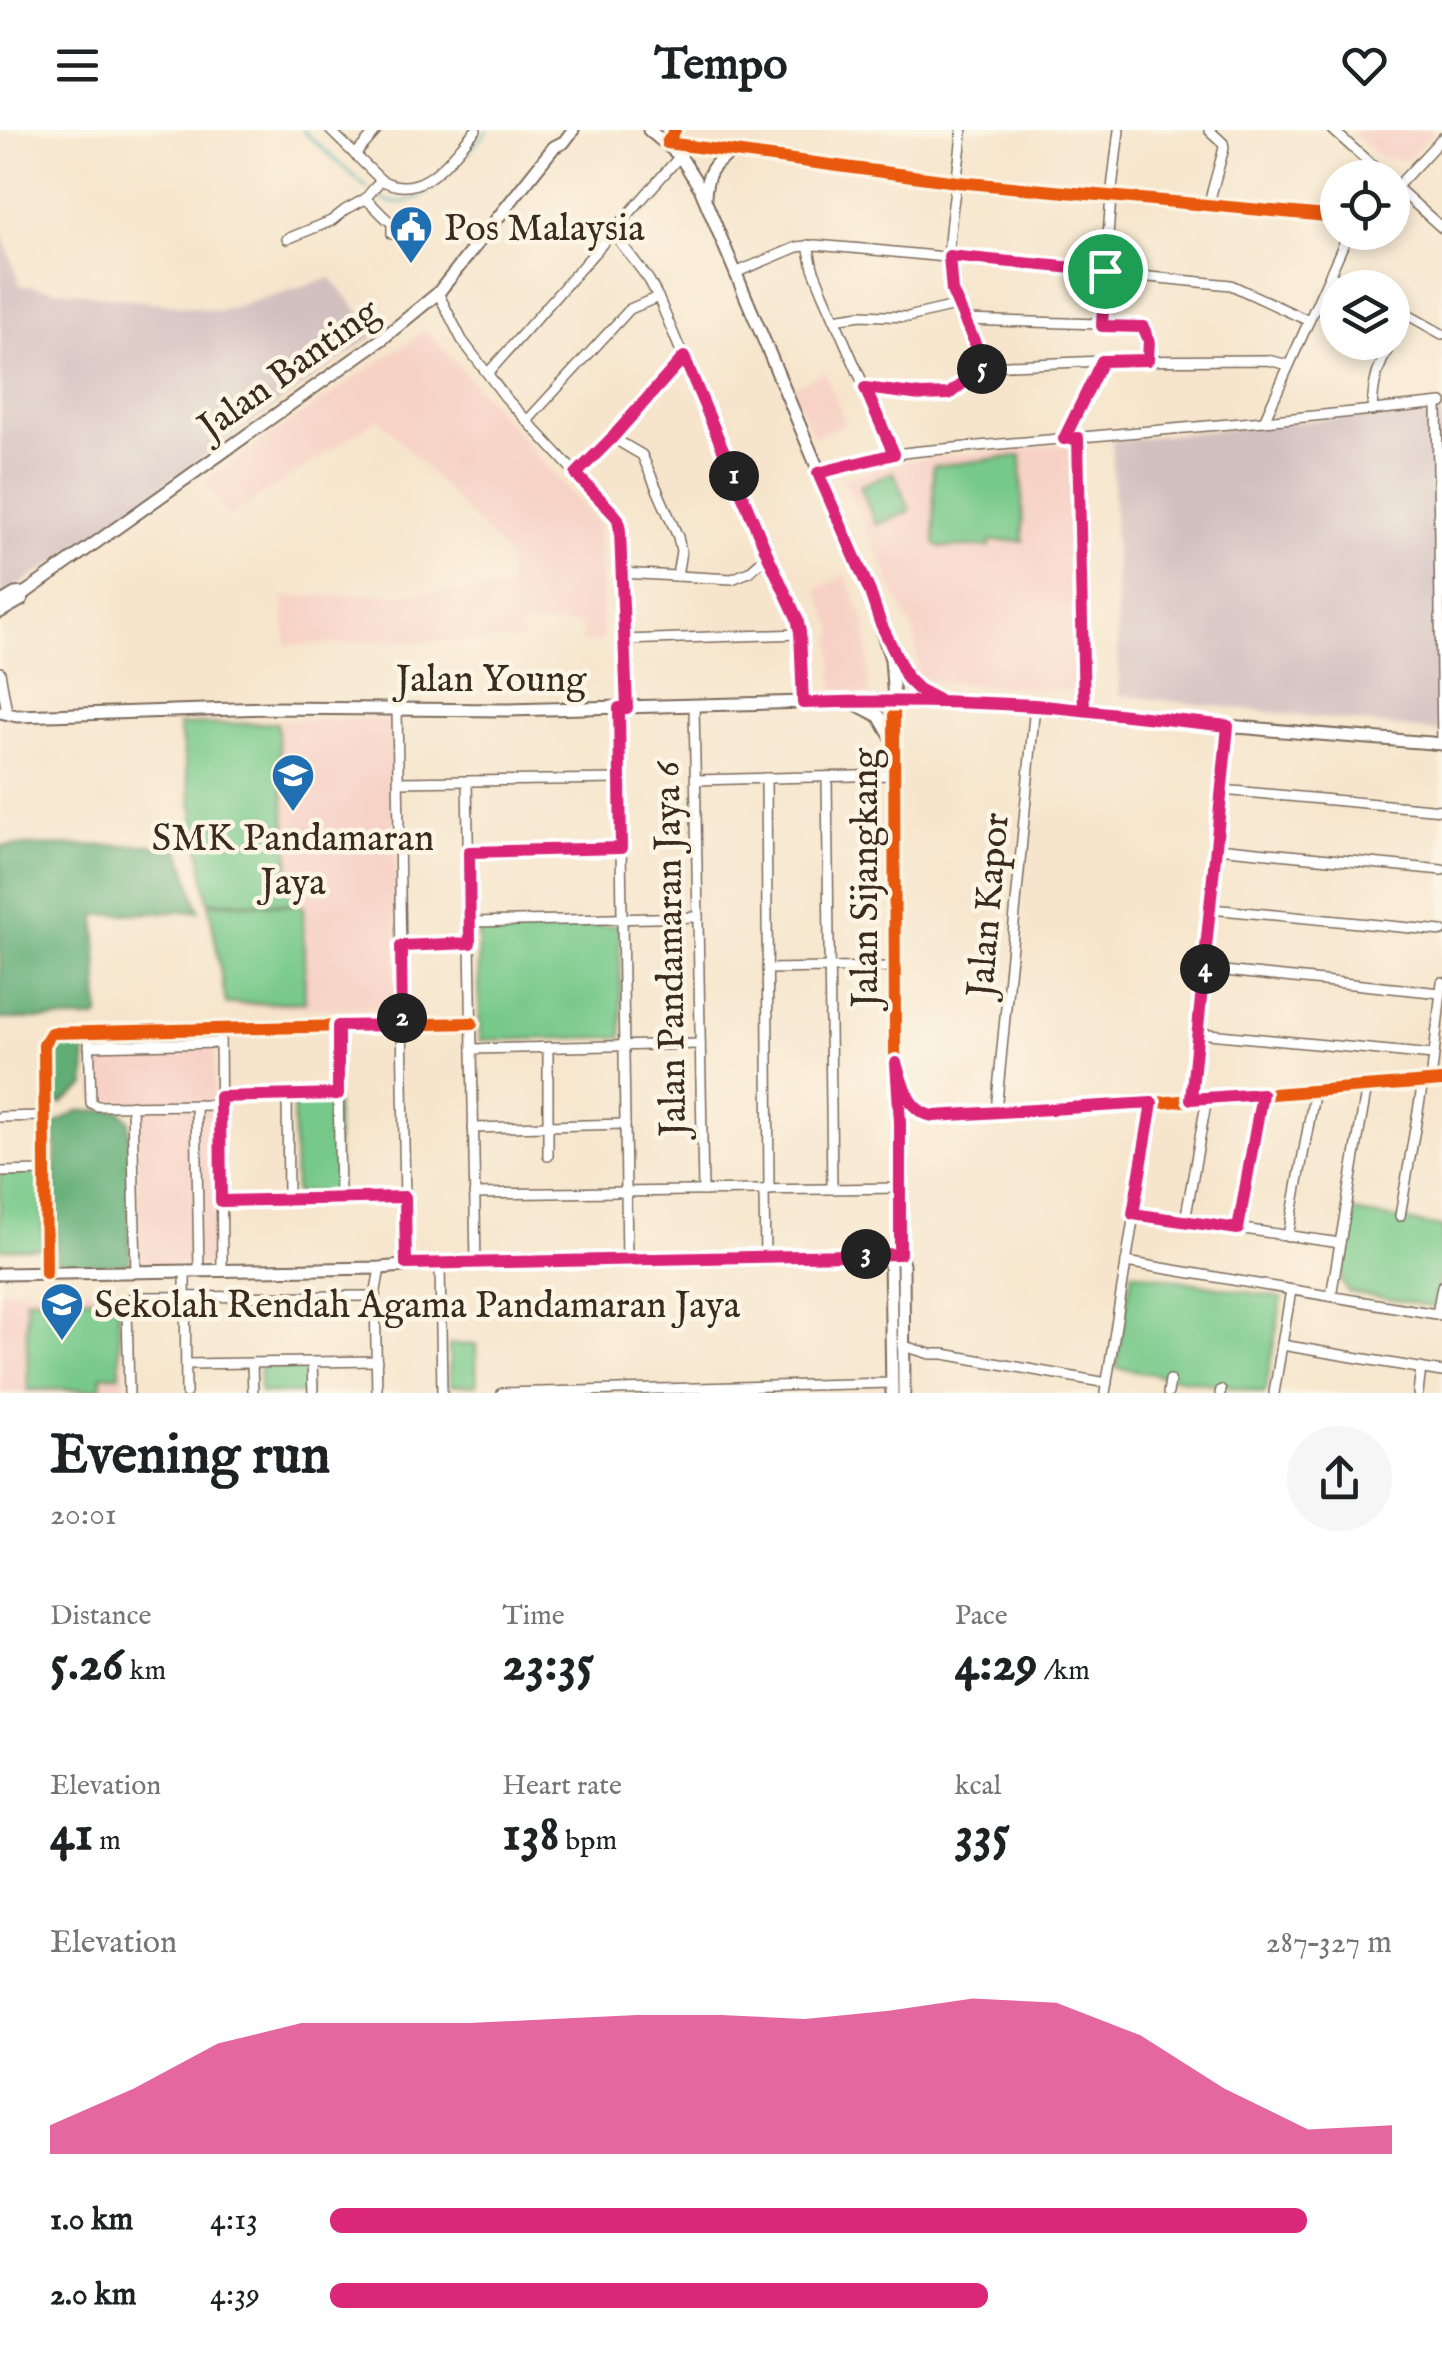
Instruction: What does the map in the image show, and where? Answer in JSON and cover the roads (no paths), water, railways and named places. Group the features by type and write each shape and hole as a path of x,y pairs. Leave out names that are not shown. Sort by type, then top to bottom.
{"main road":[{"path":"554,147 561,130"},
{"name":"Jalan Banting","path":"0,612 22,600 24,593 375,344 438,293 554,147 573,130"},
{"path":"648,131 680,156 705,200 870,592 891,660 894,700"},
{"path":"705,200 711,171 718,160 732,153"},
{"path":"0,603 24,593"},
{"path":"880,622 912,684 941,701"},
{"name":"Jalan Young","path":"6,716 270,708 623,708 894,700 1035,705 1442,744"},
{"path":"844,702 860,705 878,716 894,742"},
{"path":"0,1274 895,1254 903,1262 904,1393"},
{"path":"892,1388 895,1254"}],"street":[{"path":"330,130 356,154 372,190 374,206 392,223 392,234"},
{"path":"356,154 377,130"},
{"path":"287,239 332,221 372,190 390,185 419,185 476,130"},
{"path":"675,130 667,143 732,153 957,182 1320,215"},
{"path":"962,130 950,279 985,366"},
{"path":"1102,326 1118,130"},
{"path":"1208,206 1224,148 1224,143 1209,130"},
{"path":"1332,130 1366,160"},
{"path":"1410,171 1442,138"},
{"path":"488,373 680,156"},
{"path":"1410,201 1442,228"},
{"path":"612,231 650,280 797,618 803,703"},
{"path":"808,246 813,268 894,454"},
{"path":"735,273 781,252 808,246 949,256 1231,285 1309,321"},
{"path":"438,293 462,340 488,373 618,519 624,640 620,779 628,1260"},
{"path":"527,421 630,309 658,297"},
{"path":"1264,421 1320,298"},
{"path":"834,318 908,317 959,306"},
{"path":"1410,315 1442,334"},
{"path":"965,320 1143,327 1149,340 1148,360"},
{"path":"576,474 684,357"},
{"path":"865,388 949,394 985,366 1148,360 1266,360 1289,366"},
{"path":"1372,411 1373,383 1382,360"},
{"path":"1064,439 1102,361"},
{"path":"818,473 894,454 1439,403 1442,744"},
{"path":"612,438 642,455 678,537 681,551 677,576"},
{"path":"1078,438 1084,710"},
{"path":"621,574 732,579 742,577 768,556"},
{"path":"624,640 800,634"},
{"path":"0,672 6,716"},
{"name":"Jalan Sijangkang","path":"894,700 896,1063 917,1111 934,1116 996,1111"},
{"name":"Jalan Kapor","path":"996,1111 1035,705"},
{"name":"Jalan Pandamaran Jaya 6","path":"694,706 703,1191"},
{"path":"398,709 406,1264"},
{"path":"1191,1099 1228,726"},
{"path":"696,780 894,775"},
{"path":"827,776 832,1189"},
{"path":"764,1256 766,778"},
{"path":"399,782 620,779"},
{"path":"468,781 476,1263"},
{"path":"1222,790 1442,810"},
{"path":"469,852 621,848"},
{"path":"1217,848 1442,870"},
{"path":"1211,909 1442,931"},
{"path":"470,922 698,917"},
{"path":"401,946 470,943"},
{"path":"768,969 893,966"},
{"path":"1205,969 1441,994"},
{"path":"1400,1216 1432,1082 1442,982"},
{"path":"46,1273 44,1045 55,1032 472,1024"},
{"path":"338,1026 340,1200"},
{"path":"220,1028 222,1271"},
{"path":"89,1031 91,1102 97,1106 196,1105 287,1094 338,1094"},
{"path":"1198,1033 1433,1055"},
{"path":"90,1046 220,1043"},
{"path":"472,1049 700,1044"},
{"path":"548,1047 548,1156"},
{"path":"895,1254 901,1188 896,1063"},
{"path":"996,1111 1432,1082"},
{"path":"1331,1296 1367,1086"},
{"path":"1288,1236 1314,1090"},
{"path":"287,1094 288,1200"},
{"path":"1238,1229 1262,1094"},
{"path":"1185,1221 1207,1098"},
{"path":"904,1346 1106,1388 1152,1103"},
{"path":"186,1393 185,1298 192,1271 196,1105"},
{"path":"132,1106 136,1272"},
{"path":"0,1118 44,1116"},
{"path":"473,1128 625,1124"},
{"path":"0,1172 45,1171"},
{"path":"474,1194 901,1188"},
{"path":"221,1201 405,1197"},
{"path":"1133,1214 1340,1244"},
{"path":"1126,1262 1440,1315 1442,1286"},
{"path":"440,1264 442,1393"},
{"path":"378,1393 375,1296 385,1268"},
{"path":"1274,1393 1292,1290"},
{"path":"129,1393 127,1308 134,1297 375,1296"},
{"path":"1282,1345 1442,1372"},
{"path":"904,1368 930,1354"},
{"path":"186,1364 377,1361"},
{"path":"312,1362 312,1393"},
{"path":"252,1364 253,1393"},
{"path":"1418,1393 1422,1368"},
{"path":"1168,1393 1170,1380"},
{"path":"502,1393 892,1388"}],"waterway":[{"path":"302,130 368,189"},
{"path":"456,165 488,130"},
{"path":"446,176 452,169"},
{"path":"432,189 440,181"},
{"path":"375,194 401,202 428,192"}],"place":[{"name":"Pos Malaysia","path":"411,265"},
{"name":"SMK Pandamaran Jaya","path":"293,813"},
{"name":"Sekolah Rendah Agama Pandamaran Jaya","path":"62,1342"}]}
